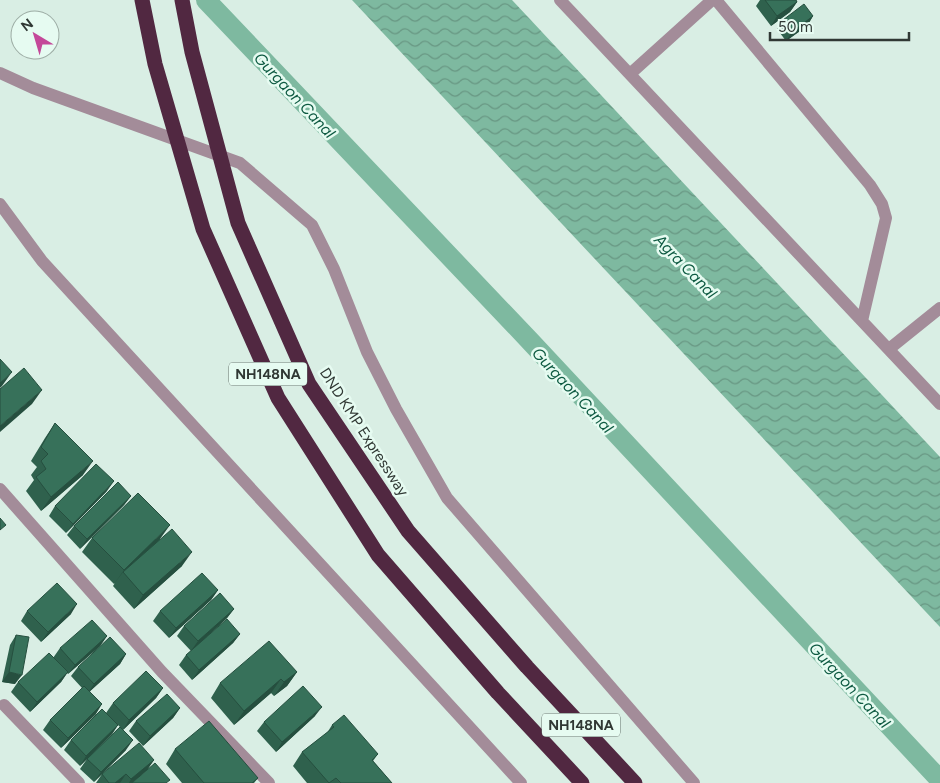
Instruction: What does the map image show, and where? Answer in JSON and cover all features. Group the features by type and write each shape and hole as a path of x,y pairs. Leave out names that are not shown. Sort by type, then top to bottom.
{"highway":[{"name":"NH148NA","path":"142,0 155,64 203,229 278,398 378,555 498,693 582,783"},
{"name":"DND KMP Expressway","path":"182,0 192,52 238,224 309,384 408,531 527,667 635,783"}],"street":[{"path":"560,0 940,403"},
{"path":"630,74 714,0 870,185 882,204 886,218 862,320"},
{"path":"0,73 33,88 240,163 312,225 334,269 367,352 396,409 447,498 694,783"},
{"path":"0,204 42,261 521,783"},
{"path":"889,349 940,308"},
{"path":"0,489 162,672 269,783"},
{"path":"4,705 79,783"}],"water":[{"name":"Agra Canal","path":"352,0 512,0 940,457 940,627"}],"building":[{"path":"765,0 796,0 797,2 777,16"},
{"path":"804,4 813,16 792,32 783,20"},
{"path":"0,359 12,372 0,383"},
{"path":"24,368 42,390 0,426 0,389"},
{"path":"55,423 93,461 51,497 36,477 46,469 41,461 48,454 41,447"},
{"path":"96,464 114,481 73,524 55,506"},
{"path":"118,482 131,496 87,539 74,526"},
{"path":"138,493 170,525 124,570 92,538"},
{"path":"0,518 6,525 0,530"},
{"path":"172,529 192,552 143,595 123,572"},
{"path":"202,573 218,590 176,628 160,611"},
{"path":"57,583 77,604 48,632 27,611"},
{"path":"220,593 234,609 198,641 184,626"},
{"path":"227,619 240,634 199,670 186,655"},
{"path":"92,620 107,636 75,665 60,648"},
{"path":"16,635 29,637 22,675 9,672"},
{"path":"110,637 126,654 94,684 78,667"},
{"path":"269,641 297,672 284,682 281,679 244,711 220,683"},
{"path":"49,653 68,672 37,702 18,682"},
{"path":"146,671 163,688 129,720 113,703"},
{"path":"84,686 102,704 68,738 50,720"},
{"path":"303,686 322,707 282,742 264,722"},
{"path":"167,694 180,708 150,736 136,721"},
{"path":"102,709 118,725 86,756 71,740"},
{"path":"344,715 378,754 372,760 392,783 341,783 336,778 329,783 302,752 334,727 332,725"},
{"path":"209,721 258,778 252,783 204,783 175,749"},
{"path":"120,727 133,740 101,772 87,759"},
{"path":"139,743 154,760 131,779 126,774 115,783 109,783 102,774"},
{"path":"155,763 170,780 166,783 132,783"}],"waterway":[{"name":"Gurgaon Canal","path":"206,0 530,341 940,780"}]}
